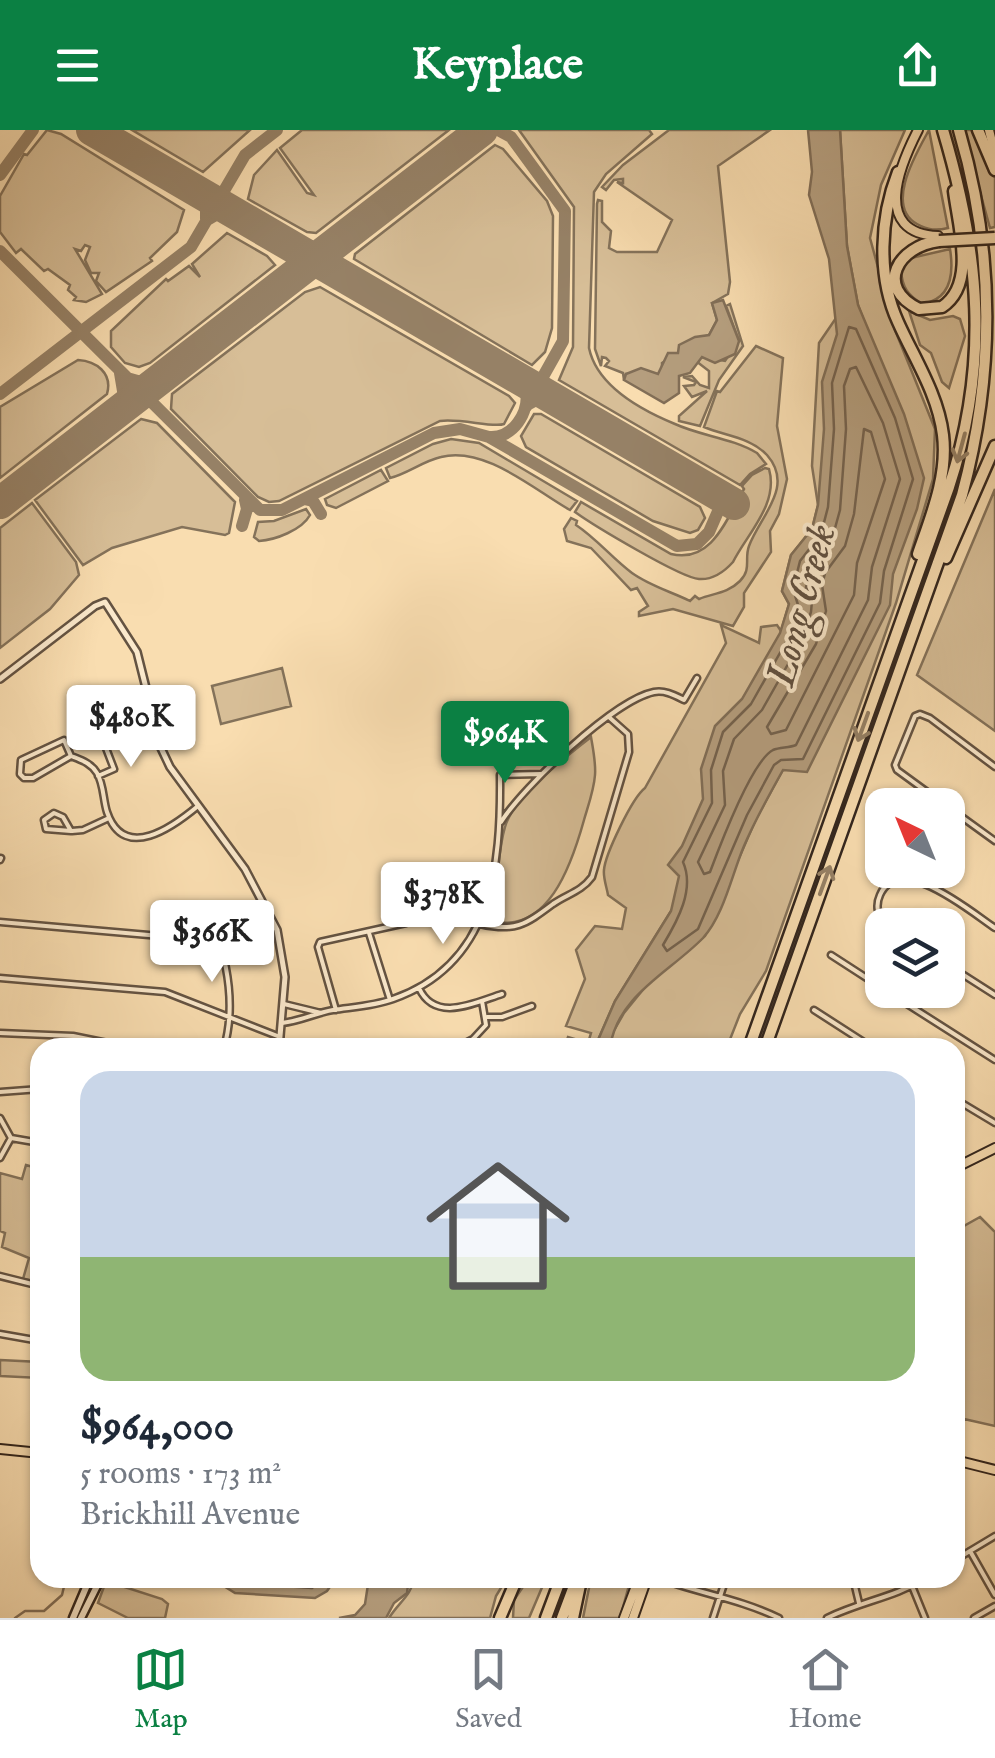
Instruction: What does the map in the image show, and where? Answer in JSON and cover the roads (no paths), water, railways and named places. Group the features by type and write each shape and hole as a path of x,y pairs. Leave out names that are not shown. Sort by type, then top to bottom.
{"highway":[{"path":"753,1038 955,471 971,403 977,334 974,264 944,130"},
{"path":"770,1038 973,460 989,372 992,320 977,200 959,130"},
{"path":"978,130 995,170"},
{"path":"948,145 962,256 960,284 946,304 932,309 919,308 898,292 897,266 912,249 938,238 995,238"},
{"path":"896,636 902,603 939,490 944,450 936,404 894,314 886,283 885,223 898,172"},
{"path":"900,670 995,446"},
{"path":"500,1618 513,1588"},
{"path":"546,1618 557,1588"},
{"path":"562,1618 575,1588"},
{"path":"573,1618 578,1588"}],"main road":[{"path":"989,130 995,154"},
{"path":"918,131 898,172 896,201 902,217 916,231 938,238"},
{"path":"965,1161 995,1148"},
{"path":"0,1449 30,1452"},
{"path":"965,1462 995,1470"},
{"path":"73,1618 86,1588"},
{"path":"81,1618 95,1588"},
{"path":"624,1618 635,1588"},
{"path":"633,1618 644,1588"}],"street":[{"path":"0,679 105,602 141,660 161,748 178,779 245,869 271,915 284,962 280,1036 164,992 0,978"},
{"path":"500,823 516,799 541,774 610,718 655,692 669,692 684,700 698,678"},
{"path":"922,788 895,765 915,716 920,714 995,767"},
{"path":"480,924 504,930 536,919 553,904 580,891 592,877 629,752 628,734 610,718"},
{"path":"71,756 33,778 20,774 20,760 64,740 71,756 90,765 98,776 109,818 126,834 146,837 164,832 198,806"},
{"path":"98,776 114,768 104,743"},
{"path":"282,1022 390,1000 418,988 454,960 480,924 490,896 500,823 500,775 541,774"},
{"path":"71,831 59,813 44,820 46,829 71,831 84,830 109,818"},
{"path":"965,820 995,842"},
{"path":"878,908 880,896 890,882 908,877 964,908"},
{"path":"965,909 995,928"},
{"path":"0,922 160,936 222,949"},
{"path":"214,924 228,975 226,1038"},
{"path":"336,1010 320,942 406,924"},
{"path":"368,932 390,1000"},
{"path":"831,956 865,977"},
{"path":"965,975 995,994"},
{"path":"418,988 428,1002 445,1008 502,994"},
{"path":"473,1038 486,1026 482,1001"},
{"path":"284,1004 321,1012"},
{"path":"487,1017 502,1017 532,1006"},
{"path":"914,1008 961,1038"},
{"path":"814,1010 857,1038"},
{"path":"0,1033 83,1038"},
{"path":"965,1041 995,1060"},
{"path":"0,1092 30,1090"},
{"path":"965,1105 995,1123"},
{"path":"0,1118 10,1138"},
{"path":"10,1138 30,1141"},
{"path":"0,1158 10,1138"},
{"path":"0,1276 30,1284"},
{"path":"0,1334 30,1339"},
{"path":"965,1554 995,1536"},
{"path":"970,1551 995,1595"},
{"path":"683,1588 720,1596 779,1618"},
{"path":"713,1618 723,1588"},
{"path":"855,1588 859,1603"},
{"path":"828,1618 859,1603 892,1597 908,1588"},
{"path":"913,1588 925,1618"},
{"path":"974,1618 995,1606"}],"water":[{"name":"Long Creek","path":"808,130 840,130 847,246 858,305 904,414 924,478 917,509 893,574 890,605 807,772 783,770 748,836 722,906 703,938 634,999 612,1038 599,1038 615,1001 671,911 679,876 668,865 682,846 703,799 701,769 715,726 742,699 780,633 789,604 782,591 791,555 812,529 818,505 824,429 822,382 837,334 829,259 809,195 812,172"},
{"path":"723,300 739,341 735,354 715,363 702,357 690,373 679,376 679,393 664,403 624,380 626,374 641,368 658,374 668,353 678,353 679,345 709,335 717,320 712,303"},
{"path":"227,1588 329,1588 315,1598 235,1593"},
{"path":"367,1588 408,1588 386,1618 339,1618 355,1615 365,1604"}],"waterway":[{"path":"15,1618 25,1611 44,1611 62,1595 64,1588"}]}
